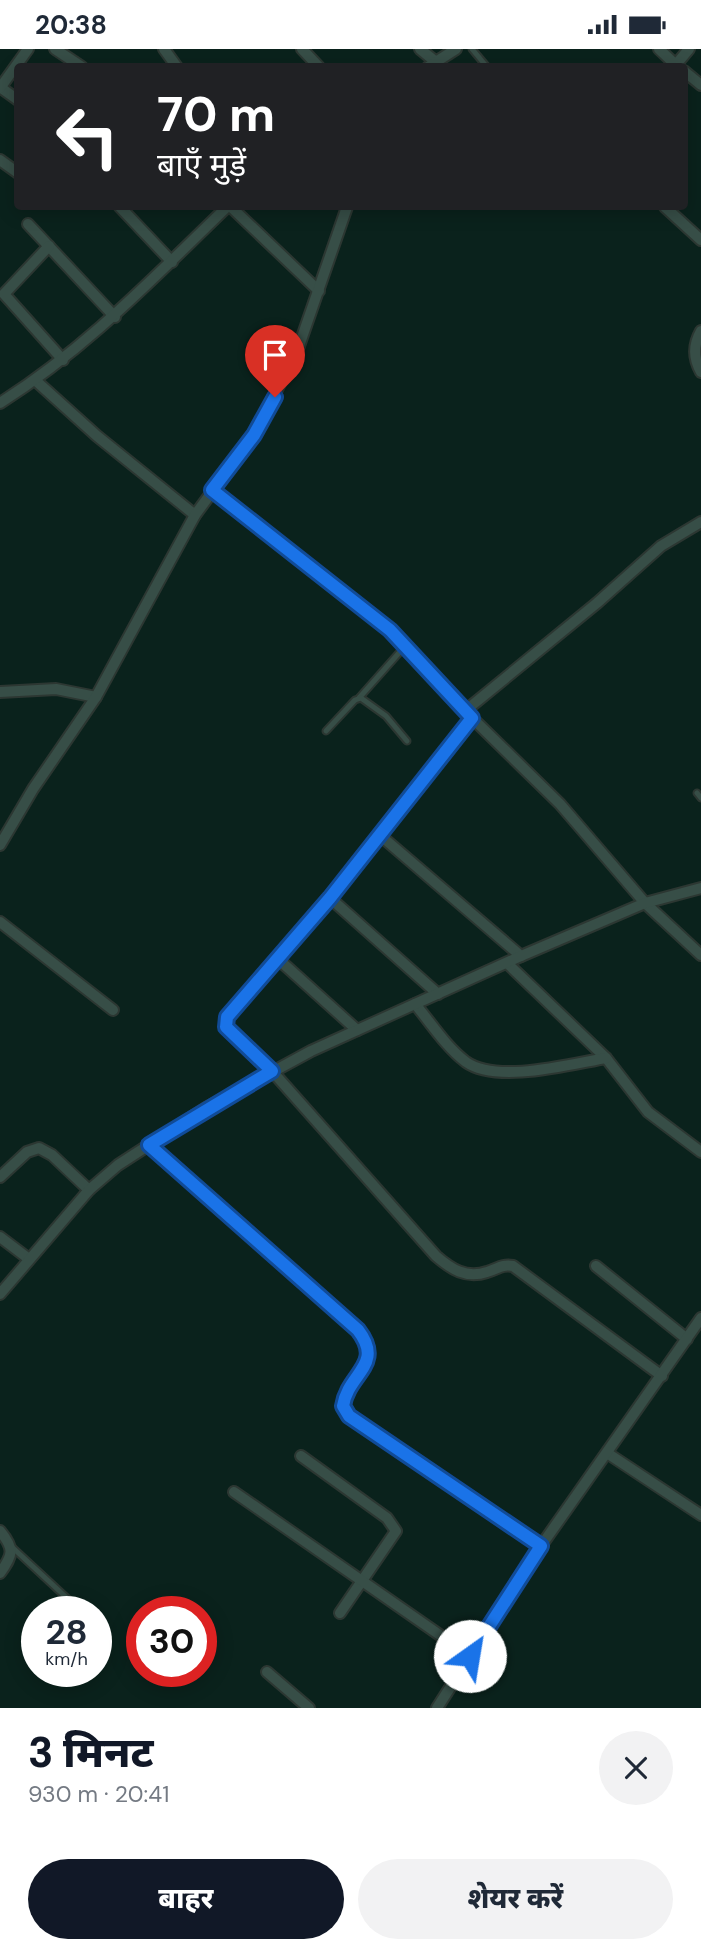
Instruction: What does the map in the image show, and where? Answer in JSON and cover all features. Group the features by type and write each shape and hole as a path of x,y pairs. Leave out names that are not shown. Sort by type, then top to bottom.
{"street":[{"path":"55,49 76,63"},
{"path":"302,49 315,63"},
{"path":"420,49 431,63"},
{"path":"434,63 456,49"},
{"path":"659,49 674,63"},
{"path":"0,88 14,68"},
{"path":"123,210 172,262"},
{"path":"0,403 63,360 115,317 226,210"},
{"path":"232,210 319,291"},
{"path":"0,845 33,789 96,697 195,515 259,425 299,346 346,210"},
{"path":"668,210 701,240"},
{"path":"28,224 115,317"},
{"path":"49,246 4,294 63,360"},
{"path":"701,331 695,344 694,357 701,372"},
{"path":"35,380 97,436 195,515"},
{"path":"212,490 354,599 405,645 468,714 568,813 645,903 701,955"},
{"path":"662,1376 513,1266 503,1264 473,1275 453,1271 417,1236 272,1071 233,1035 225,1022 381,836 468,714 661,546 701,522"},
{"path":"0,692 56,689 96,697"},
{"path":"381,836 521,957"},
{"path":"0,1294 89,1190 149,1145 272,1071 357,1030 645,903 701,888"},
{"path":"330,898 438,994"},
{"path":"0,922 113,1010"},
{"path":"277,958 357,1030"},
{"path":"508,964 606,1058 648,1112 701,1152"},
{"path":"415,1004 458,1054 479,1068 530,1071 606,1058"},
{"path":"149,1145 358,1330 368,1343 369,1359 345,1395 343,1406 349,1416 541,1546"},
{"path":"0,1177 27,1152 39,1148 52,1155 89,1190"},
{"path":"0,1237 29,1259"},
{"path":"596,1266 687,1339"},
{"path":"437,1708 541,1546 701,1318"},
{"path":"607,1453 701,1515"},
{"path":"301,1455 393,1523 396,1531 340,1613"},
{"path":"234,1492 470,1656"},
{"path":"0,1531 13,1548 13,1554 0,1573"},
{"path":"267,1672 309,1708"}],"lane":[{"path":"472,49 484,63"},
{"path":"326,731 405,645"},
{"path":"358,699 367,700 407,741"},
{"path":"13,1548 65,1596"}],"route":[{"path":"275,397 254,435 212,490 354,599 390,630 472,718 381,836 227,1017 226,1027 272,1071 206,1108 149,1145 254,1241 358,1330 368,1343 369,1359 345,1395 343,1406 349,1416 541,1546 470,1656"}]}
